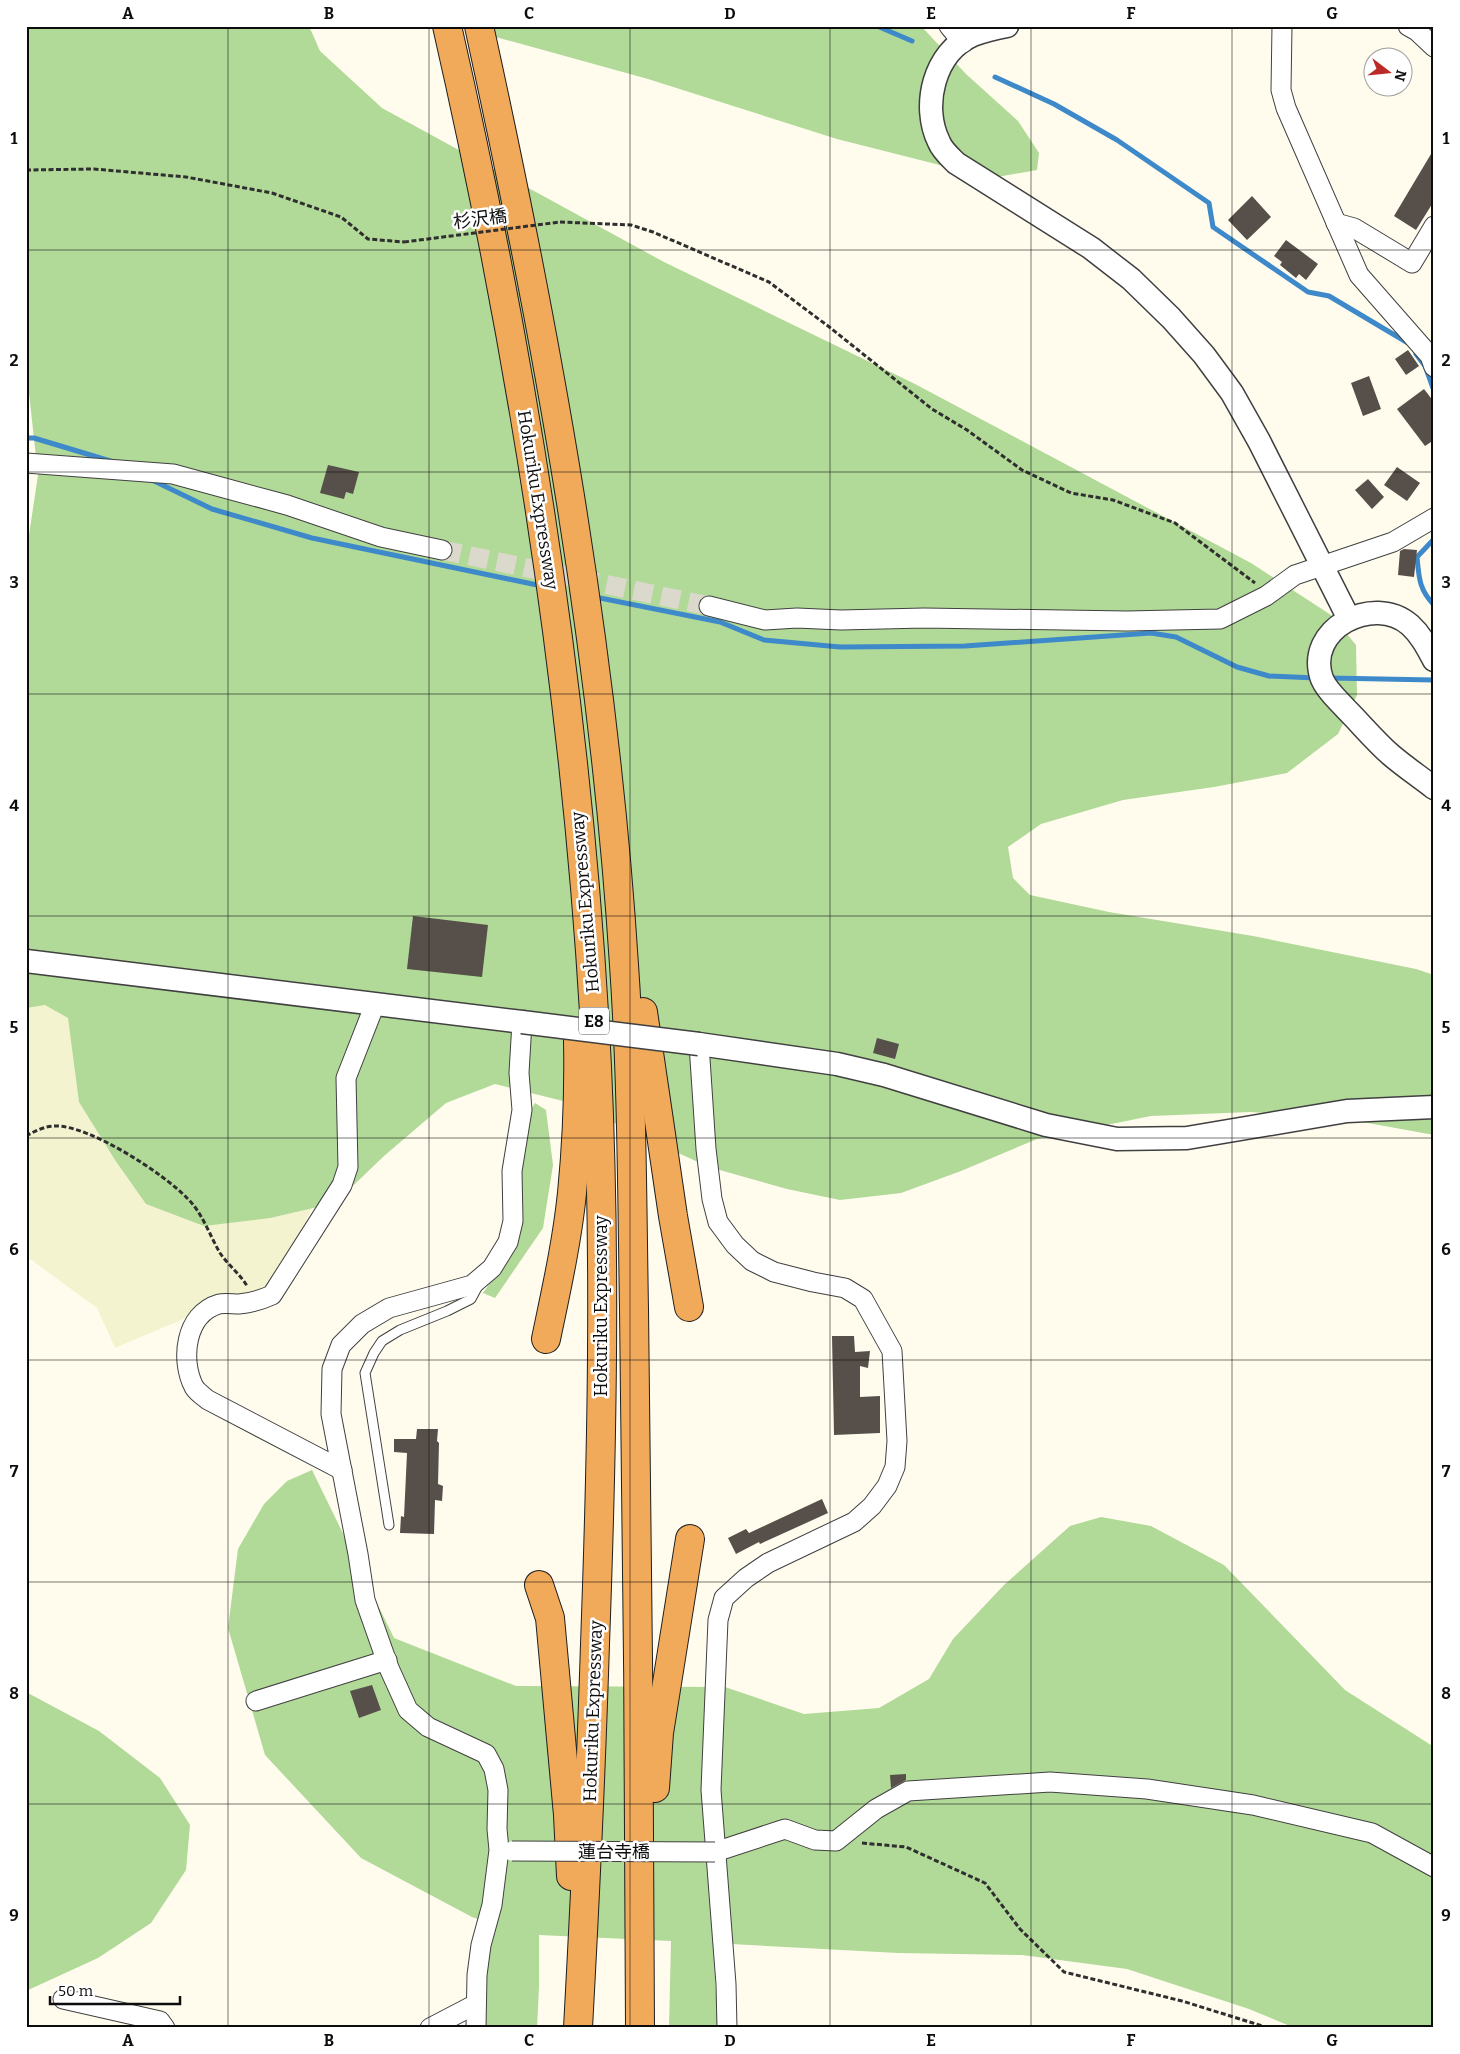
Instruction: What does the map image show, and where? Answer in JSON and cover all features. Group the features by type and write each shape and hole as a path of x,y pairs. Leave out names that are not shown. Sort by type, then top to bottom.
{"highway":[{"name":"Hokuriku Expressway","path":"447,26 495,253 522,396 545,535 577,808 597,1067 602,1320 598,1564 589,1827 576,2028"},
{"name":"Hokuriku Expressway","path":"479,26 526,245 554,398 576,531 612,813 624,967 630,1110 637,1509 640,2028"},
{"path":"546,1339 562,1263 572,1194 577,1112 578,974 563,677"},
{"path":"612,813 673,1216 689,1307"},
{"path":"648,2028 651,1836 659,1733 690,1539"},
{"path":"538,1585 550,1618 568,1816 573,1902 576,2028"}],"street":[{"path":"1007,26 972,36 956,34 953,50 941,66 931,91 931,118 939,143 956,163 1090,248 1131,279 1171,318 1204,356 1232,393 1259,441 1349,618"},
{"path":"1282,26 1281,90 1286,108 1359,275 1432,359"},
{"path":"1408,26 1417,31 1434,47"},
{"path":"1336,223 1354,228 1412,263 1434,226"},
{"path":"26,463 173,474 287,505 381,537 442,550"},
{"path":"709,606 764,620 797,618 841,620 924,618 1127,621 1220,619 1266,596 1295,575 1393,542 1434,518"},
{"path":"1434,660 1422,638 1410,624 1397,617 1379,613 1363,614 1349,618 1329,634 1322,650 1319,664 1322,680 1331,693 1391,755 1434,788"},
{"path":"26,961 700,1044 837,1064 884,1075 1046,1125 1117,1139 1187,1138 1347,1111 1434,1107"},
{"path":"342,1470 208,1400 195,1389 188,1372 185,1357 187,1342 194,1326 203,1313 220,1304 255,1302 272,1295 342,1185 348,1167 346,1078 376,1004"},
{"path":"476,2028 481,1945 506,1850 497,1829 498,1790 494,1769 486,1754 428,1727 408,1710 386,1660 365,1600 331,1414 332,1369 340,1345 362,1324 389,1308 472,1286 492,1268 508,1242 513,1221 512,1171 522,1110 519,1073 522,1022"},
{"path":"700,1044 706,1149 712,1199 718,1222 735,1245 752,1261 774,1272 845,1288 863,1299 892,1351 897,1441 895,1467 887,1486 872,1506 854,1522 768,1563 746,1578 724,1598 718,1620 711,1790 726,1984 727,2028"},
{"path":"256,1701 386,1660"},
{"path":"836,1841 876,1809 908,1791 1050,1782 1147,1789 1253,1805 1372,1833 1434,1867"},
{"name":"蓮台寺橋","path":"506,1850 715,1852 785,1829 815,1840 836,1841"},
{"path":"63,1999 160,2020 165,2028"},
{"path":"430,2028 476,2004"}],"lane":[{"path":"389,1525 365,1373 382,1341 400,1330 471,1299 484,1275"}],"path":[{"name":"杉沢橋","path":"26,170 94,169 167,176 272,194 342,217 368,239 404,242 560,222 631,225 653,232 769,282 828,326 932,409 967,430 1022,470 1071,493 1113,500 1175,523 1258,585 1266,596"},
{"path":"26,1136 38,1129 54,1126 72,1128 88,1133 148,1168 188,1198 221,1255 246,1284 255,1302"},
{"path":"836,1841 906,1847 985,1883 1020,1930 1064,1972 1182,2001 1269,2028"}],"green space":[{"path":"26,26 309,26 320,51 382,108 664,262 915,384 1251,563 1331,615 1356,645 1357,695 1338,734 1287,773 1214,787 1123,800 1041,824 1008,847 1013,878 1030,895 1109,912 1253,936 1416,969 1434,975 1434,1135 1346,1119 1250,1112 1151,1116 1037,1139 961,1171 901,1193 840,1200 787,1189 709,1167 623,1128 587,1107 495,1084 446,1103 384,1156 335,1203 270,1218 204,1226 146,1204 115,1160 79,1102 68,1018 45,1005 26,1008 26,555 38,475 26,366"},
{"path":"456,26 921,26 966,74 1018,121 1039,153 1037,170 991,178 837,139 648,79"},
{"path":"26,961 326,1179 272,1291 202,1311 115,1348 97,1308 30,1259 26,1260"},
{"path":"535,1103 546,1110 553,1165 543,1228 495,1298 483,1293 511,1253 528,1114"},
{"path":"312,1470 394,1638 516,1686 725,1687 804,1714 879,1708 929,1679 953,1639 1004,1585 1070,1526 1101,1517 1151,1526 1224,1565 1345,1690 1434,1747 1434,2028 1295,2028 1249,2009 1127,1969 1022,1955 898,1953 713,1943 718,2028 669,2028 671,1941 539,1935 537,2028 486,2028 487,1977 493,1924 472,1917 361,1858 265,1755 228,1628 238,1549 264,1504 287,1481"},
{"path":"26,1692 99,1731 160,1778 190,1825 186,1870 151,1923 98,1958 26,1991"}],"building":[{"path":"1434,149 1434,201 1416,230 1394,216"},
{"path":"1252,196 1271,217 1247,240 1228,220"},
{"path":"1286,240 1318,264 1306,280 1299,274 1296,278 1280,265 1282,262 1274,256"},
{"path":"1408,350 1419,366 1406,375 1395,359"},
{"path":"1369,376 1381,409 1363,416 1351,383"},
{"path":"1424,389 1434,402 1434,440 1425,446 1397,409"},
{"path":"328,465 359,472 353,494 346,492 344,499 320,493"},
{"path":"1397,467 1420,483 1407,501 1384,485"},
{"path":"1368,479 1384,497 1372,509 1355,490"},
{"path":"1404,549 1417,550 1414,577 1398,575 1400,551"},
{"path":"413,916 488,925 482,977 407,969"},
{"path":"877,1038 899,1044 895,1059 873,1053"},
{"path":"832,1336 854,1336 855,1352 870,1351 868,1368 860,1366 860,1397 880,1396 880,1433 834,1435"},
{"path":"417,1429 438,1429 438,1484 443,1486 442,1501 435,1500 434,1534 400,1533 401,1516 404,1517 407,1453 394,1452 394,1439 416,1439"},
{"path":"822,1499 828,1513 760,1544 759,1542 736,1554 728,1538 746,1529 749,1533"},
{"path":"372,1685 381,1710 359,1718 350,1691"},
{"path":"906,1774 906,1780 891,1788 890,1775"}],"waterway":[{"path":"877,26 912,41"},
{"path":"995,77 1054,104 1117,140 1209,203 1213,227 1308,292 1329,296 1408,343"},
{"path":"1416,354 1425,366 1434,391"},
{"path":"26,438 34,438 117,463"},
{"path":"152,480 212,509 312,538 542,586"},
{"path":"1434,539 1417,557 1421,583 1425,594 1434,605"},
{"path":"595,597 720,622 764,640 840,647 965,646 1151,633 1176,637 1237,667 1269,676 1316,678"},
{"path":"1329,678 1434,680"}],"tunnel":[{"path":"442,550 709,606"}]}
